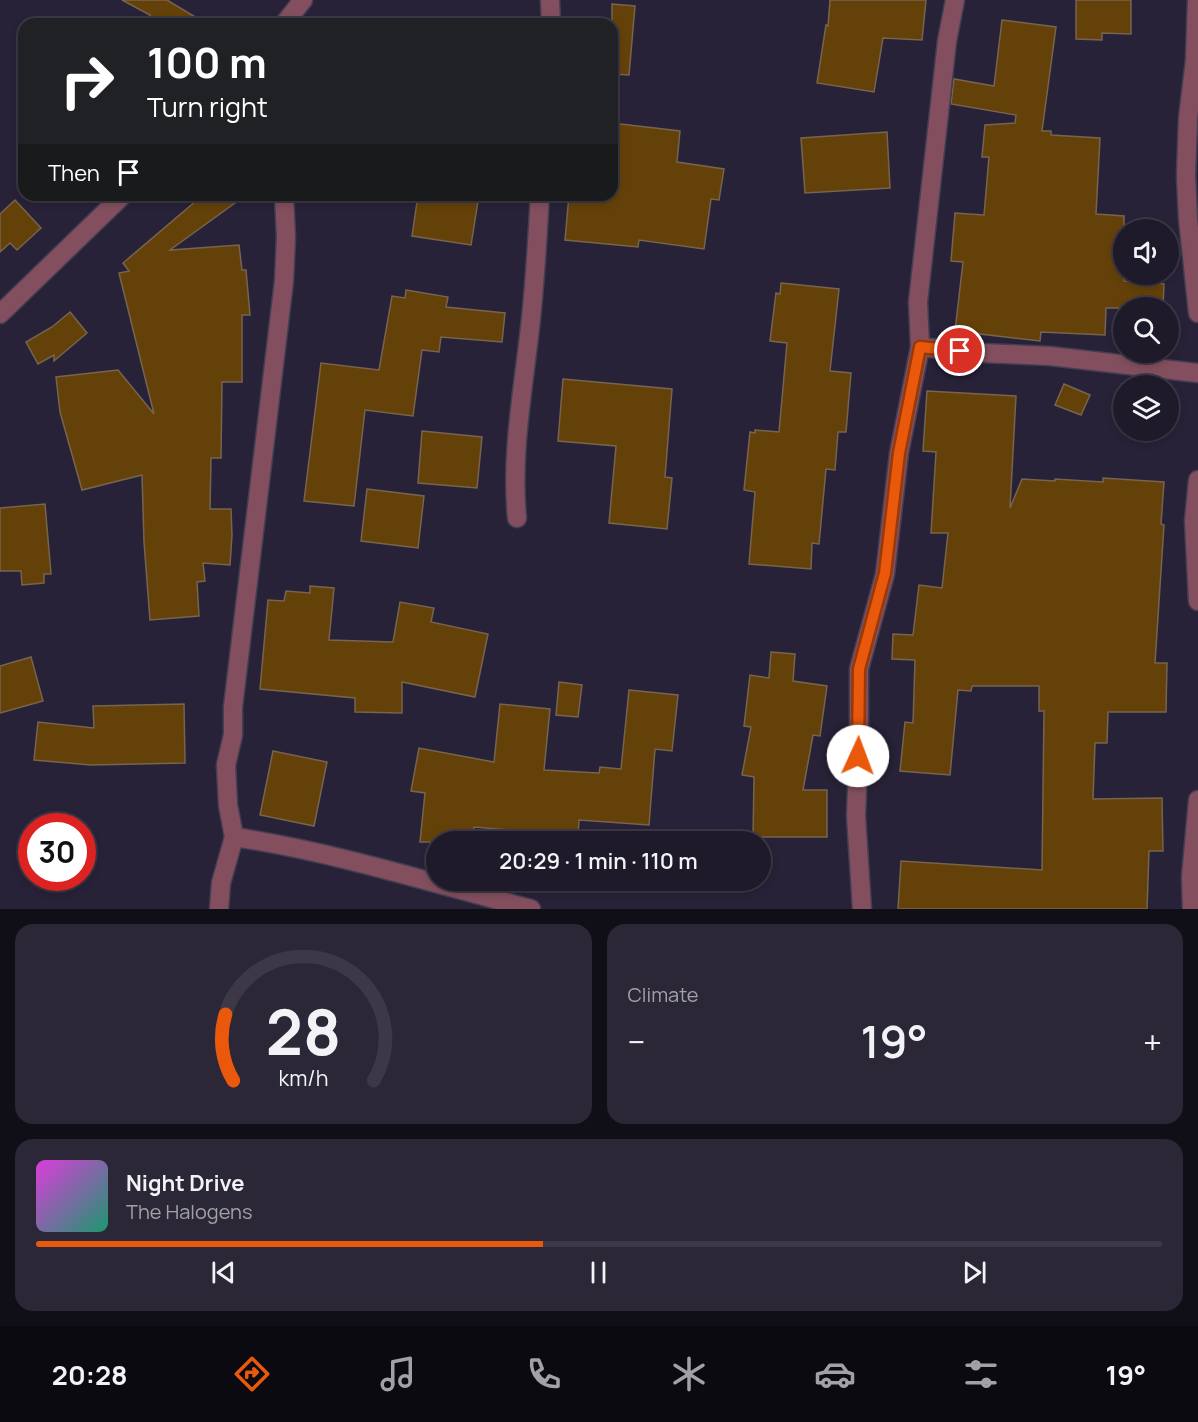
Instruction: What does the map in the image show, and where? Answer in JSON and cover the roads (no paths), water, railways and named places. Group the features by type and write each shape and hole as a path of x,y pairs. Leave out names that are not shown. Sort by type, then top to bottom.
{"street":[{"path":"289,18 303,0"},
{"path":"550,0 551,18"},
{"path":"862,909 855,816 859,736 859,669 885,573 899,453 920,347 918,302 947,41 955,0"},
{"path":"1197,0 1186,175 1188,219 1198,313"},
{"path":"0,314 117,201"},
{"path":"219,909 220,883 234,837 228,805 226,765 233,735 233,707 284,281 286,237 284,201"},
{"path":"517,518 513,484 535,291 540,201"},
{"path":"920,347 1050,356 1198,373"},
{"path":"1198,480 1194,521 1198,601"},
{"path":"1192,909 1191,877 1198,800"},
{"path":"234,837 272,843 531,909"}]}
